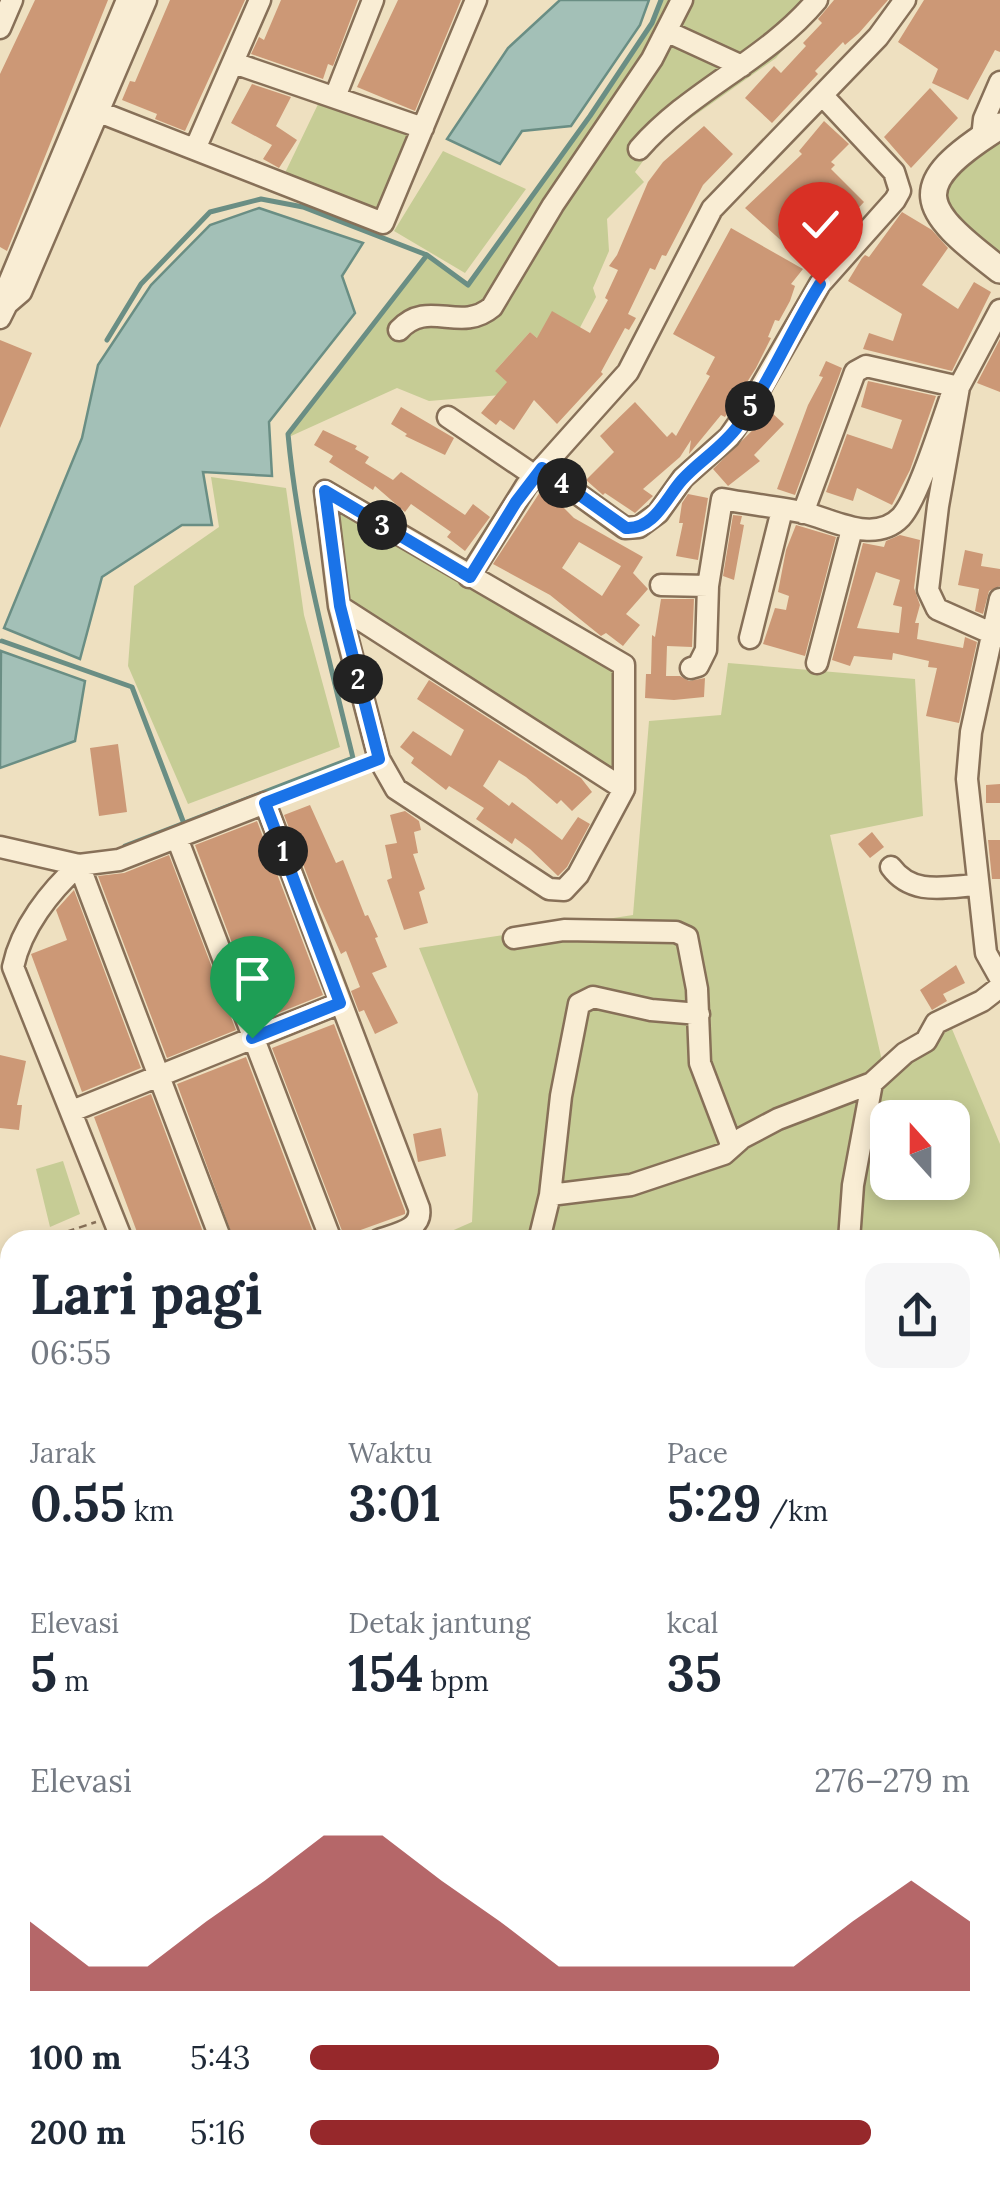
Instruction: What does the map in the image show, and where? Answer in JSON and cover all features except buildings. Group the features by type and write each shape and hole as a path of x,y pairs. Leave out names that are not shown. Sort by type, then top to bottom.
{"street":[{"path":"0,28 12,0"},
{"path":"91,108 127,0"},
{"path":"2,314 8,286 146,0"},
{"path":"196,149 260,0"},
{"path":"335,97 373,0"},
{"path":"91,108 383,223 476,0"},
{"path":"399,330 418,316 438,314 466,320 481,316 492,306 552,205 668,32 682,0"},
{"path":"639,149 661,124 788,31 817,0"},
{"path":"470,577 538,472 628,372 712,209 878,37 905,0"},
{"path":"668,32 742,66"},
{"path":"234,63 423,128"},
{"path":"1000,82 984,120 991,132 936,179 933,201 950,229 1000,270"},
{"path":"448,417 626,528 638,528 658,513 684,478 739,425 820,284 900,190 894,172 823,96"},
{"path":"691,668 698,666 706,650 708,586 722,500 792,512 852,529 888,525 906,511 957,387 1000,310"},
{"path":"750,638 792,512 855,372 866,366 957,387"},
{"path":"957,387 928,590 937,610 996,636"},
{"path":"325,491 624,665 624,788 572,885 557,892 396,788 379,759 340,606 325,491"},
{"path":"817,663 852,529"},
{"path":"661,586 708,586"},
{"path":"1000,599 996,636 968,750 968,804 986,952 1000,978"},
{"path":"340,606 624,788"},
{"path":"0,847 78,864 125,858 265,803 421,1216 405,1230"},
{"path":"177,838 327,1230"},
{"path":"78,864 216,1230"},
{"path":"78,864 40,908 13,968 118,1230"},
{"path":"891,868 899,878 918,888 977,885"},
{"path":"514,938 564,930 687,937 697,989 700,1062 732,1147"},
{"path":"550,1196 631,1185 712,1158 778,1119 872,1083 905,1053 926,1042 936,1023 1000,988"},
{"path":"542,1230 561,1096 579,1004 594,996 651,1010 699,1014"},
{"path":"72,1111 340,1003"},
{"path":"850,1230 853,1185 872,1083"}],"path":[{"path":"265,803 379,759"},
{"path":"72,1230 112,1217"}],"green space":[{"path":"661,0 824,0 776,58 657,142 635,172 644,182 607,219 609,251 593,288 596,297 563,360 514,394 429,401 397,388 291,436 288,434 427,255 468,284 652,23","holes":["530,332 551,350 495,371"]},
{"path":"321,98 413,132 377,215 284,175"},
{"path":"1000,141 1000,257 957,217 945,185"},
{"path":"443,151 526,189 465,273 394,231"},
{"path":"211,477 286,488 304,615 340,747 188,804 128,666 134,586 219,527"},
{"path":"325,491 624,665 624,789 339,606"},
{"path":"728,663 915,679 923,816 830,835 883,1065 952,1029 1000,1144 1000,1230 454,1230 472,1222 478,1094 419,948 633,915 649,721 721,715"},
{"path":"63,1161 80,1214 50,1227 36,1169"}],"water":[{"path":"560,0 649,0 640,25 571,126 522,131 500,164 447,139 508,48"},
{"path":"259,208 363,243 342,276 355,313 269,422 272,476 203,472 212,525 182,525 102,577 80,659 4,628 82,438 98,365 151,285 210,225"},
{"path":"1,651 85,681 75,741 0,768"}],"waterway":[{"path":"127,851 125,846 353,758 306,556 288,434 427,255 468,285 590,116 652,23 661,0"},
{"path":"107,340 141,284 210,212 261,199 303,207 427,255"},
{"path":"2,641 132,687 183,821"}],"route":[{"path":"252,1038 340,1003 265,803 379,759 340,606 325,491 470,577 526,486 542,468 626,528 638,528 658,513 684,478 739,425 820,284"}]}
